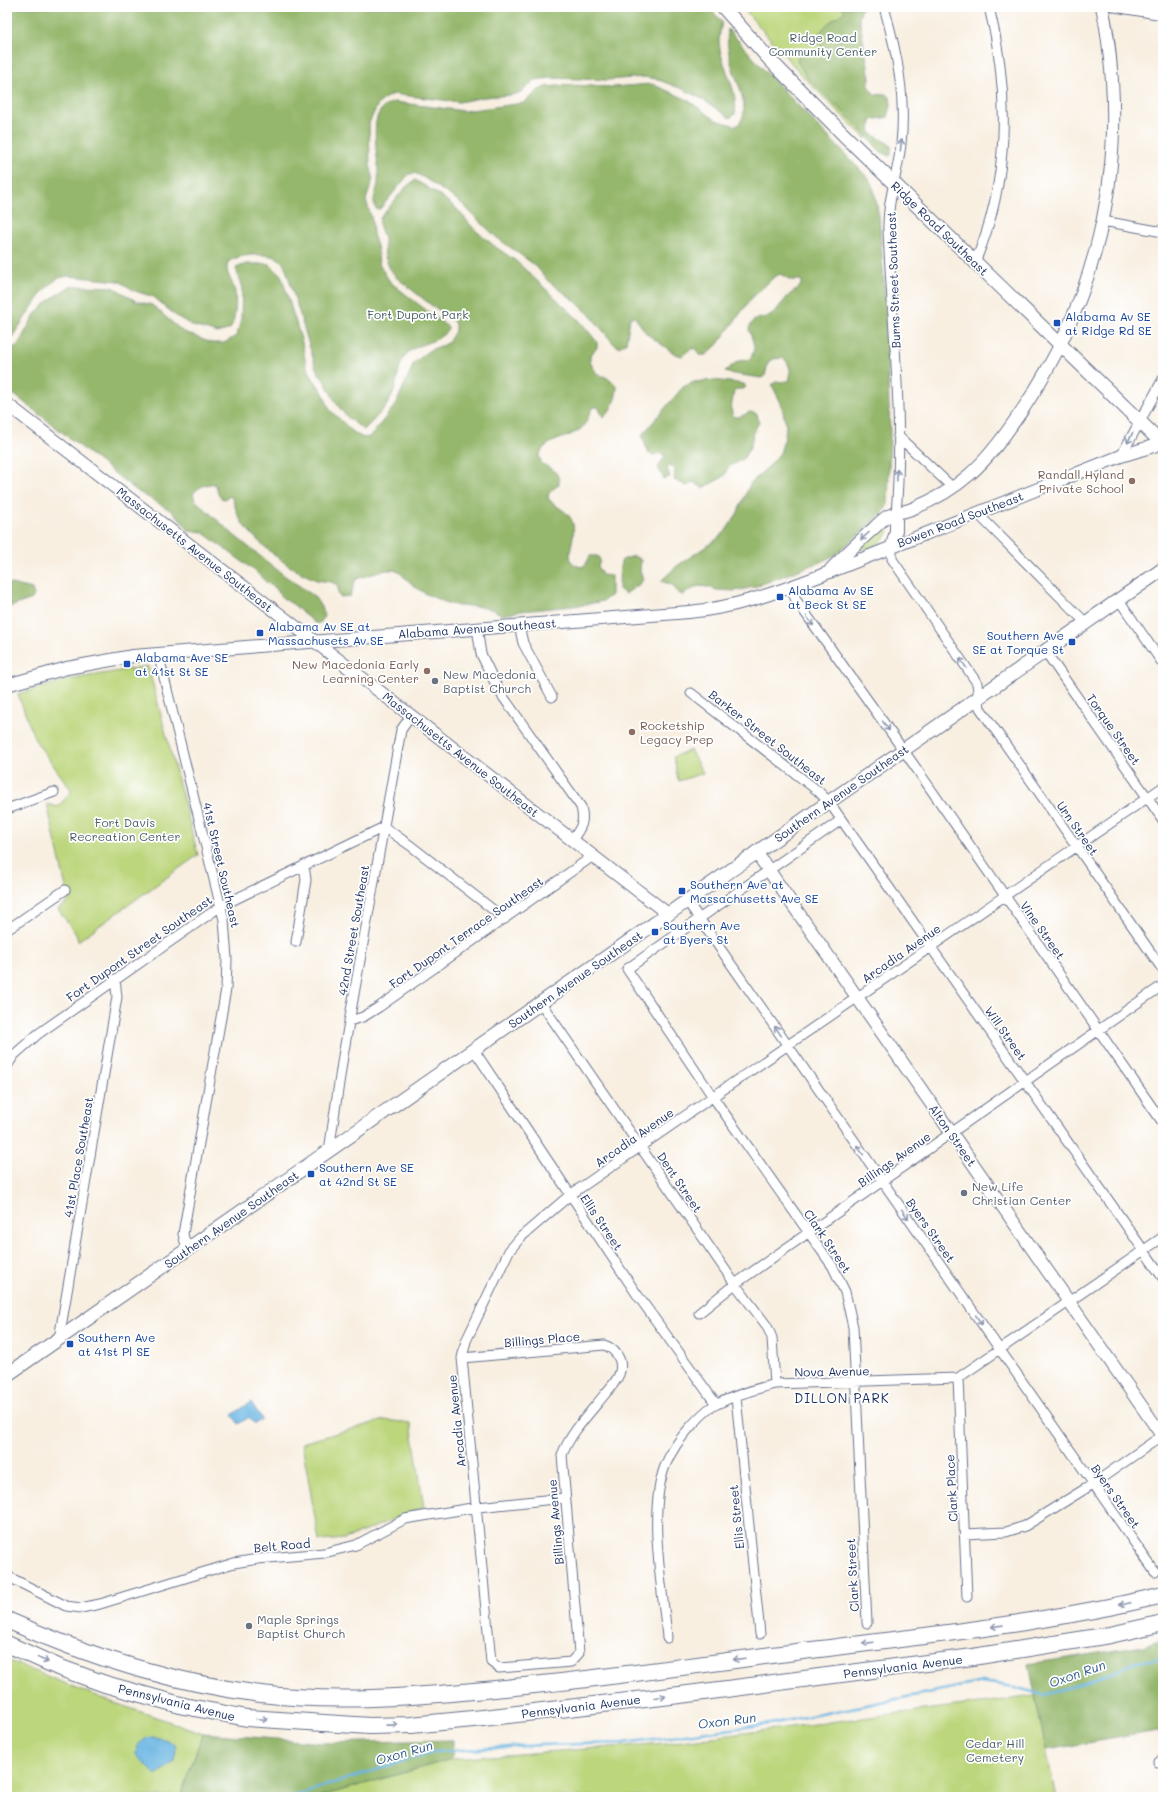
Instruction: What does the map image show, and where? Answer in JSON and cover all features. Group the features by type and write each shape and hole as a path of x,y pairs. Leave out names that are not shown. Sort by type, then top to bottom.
{"highway":[{"name":"Pennsylvania Avenue","path":"7,1620 31,1631 121,1664 210,1686 262,1694 301,1697 394,1698 552,1683 943,1634 1021,1623 1124,1604 1163,1595"},
{"name":"Pennsylvania Avenue","path":"7,1644 58,1667 118,1688 184,1706 247,1718 362,1725 410,1725 688,1694 973,1657 1094,1637 1163,1623"},
{"path":"22,1650 31,1631"}],"main road":[{"name":"Ridge Road Southeast","path":"723,7 770,60 894,183 1163,443"},
{"name":"Southern Avenue Southeast","path":"7,1375 1163,569"}],"street":[{"name":"Burns Street Southeast","path":"884,7 897,58 902,92 902,138 889,212 888,230 898,436 896,531 892,546"},
{"path":"975,262 994,205 1003,139 1001,70 989,7"},
{"path":"828,573 849,550 884,519 889,516 914,509 953,488 974,471 1008,430 1036,388 1060,344 1087,278 1103,221 1111,167 1113,109 1111,62 1102,7"},
{"path":"1115,7 1163,16"},
{"path":"1103,221 1163,232"},
{"path":"1121,456 1163,379"},
{"name":"Massachusetts Avenue Southeast","path":"7,404 668,914"},
{"path":"898,436 953,488"},
{"name":"Bowen Road Southeast","path":"892,546 1121,456 1163,443"},
{"path":"977,513 1086,623"},
{"name":"Alabama Avenue Southeast","path":"7,685 67,668 111,659 158,653 698,611 743,603 790,588 892,546"},
{"name":"Urn Street","path":"892,546 892,558 976,681 980,708 1163,970"},
{"name":"Vine Street","path":"790,588 796,600 903,750 1163,1123"},
{"path":"1119,600 1163,664"},
{"path":"519,625 523,643 552,697"},
{"path":"477,628 480,654 499,691 581,807 584,817 580,830 572,840"},
{"name":"Torque Street","path":"1045,651 1163,820"},
{"name":"41st Street Southeast","path":"158,653 221,906 226,940 226,989 183,1234 187,1250"},
{"name":"Barker Street Southeast","path":"691,693 818,791 829,802"},
{"name":"42nd Street Southeast","path":"329,1151 349,1021 401,730 412,716"},
{"name":"Arcadia Avenue","path":"532,1666 499,1668 492,1662 478,1507 462,1358 466,1341 509,1251 521,1238 570,1195 1163,787"},
{"path":"7,809 54,792"},
{"name":"Will Street","path":"829,802 1163,1278"},
{"path":"699,918 841,820"},
{"path":"384,827 505,919"},
{"name":"Fort Dupont Street Southeast","path":"7,1066 14,1056 38,1034 221,906 384,827"},
{"name":"Alton Street","path":"756,852 1163,1436"},
{"name":"Fort Dupont Terrace Southeast","path":"349,1021 363,1017 379,1007 593,856"},
{"path":"296,942 306,880 304,865"},
{"path":"7,930 64,890"},
{"name":"Byers Street","path":"687,901 1155,1572"},
{"name":"Clark Street","path":"699,918 627,968 713,1097 833,1267 845,1292 853,1327 867,1624"},
{"name":"41st Place Southeast","path":"58,1339 117,997 116,979"},
{"name":"Billings Avenue","path":"699,1312 735,1284 1163,985"},
{"name":"Dent Street","path":"541,1003 735,1284 768,1326 772,1338 775,1384"},
{"name":"Ellis Street","path":"474,1050 670,1342 716,1404"},
{"path":"958,1378 1163,1237"},
{"name":"Billings Place","path":"462,1358 604,1345 611,1347 618,1357"},
{"name":"Billings Avenue","path":"532,1666 571,1662 579,1653 564,1498 562,1455 567,1441 614,1382 620,1371 618,1357"},
{"name":"Nova Avenue","path":"667,1638 659,1554 658,1492 665,1466 676,1445 702,1415 716,1404 754,1389 775,1384 958,1378"},
{"name":"Clark Place","path":"958,1378 967,1597"},
{"name":"Ellis Street","path":"736,1397 760,1634"},
{"path":"965,1534 1006,1532 1022,1527 1093,1484 1163,1436"},
{"name":"Belt Road","path":"7,1576 66,1606 81,1608 100,1604 234,1563 255,1559 324,1553 356,1545 405,1519 478,1507 564,1498"}],"green space":[{"name":"Fort Dupont Park","path":"7,7 709,7 722,22 719,39 720,50 732,86 736,104 735,114 730,118 702,99 685,90 656,79 644,77 607,80 550,78 535,80 520,93 511,95 485,97 459,102 393,94 378,104 369,123 370,165 373,179 366,200 372,220 373,234 377,246 379,264 390,282 449,328 439,337 415,348 405,356 389,402 364,430 349,419 342,411 317,371 286,269 281,260 270,256 244,256 232,259 228,262 227,270 235,292 234,316 230,329 218,333 193,326 176,316 154,297 135,291 119,281 68,276 58,278 43,291 10,340 7,341"},
{"name":"Ridge Road Community Center","path":"742,7 864,7 858,11 866,139 808,82"},
{"path":"841,7 864,7 861,10 859,18 870,78 868,86 875,95 886,94 890,97 891,106 888,117 871,120 870,133 891,145 891,155 889,156 881,152 855,123 808,79 797,60 800,52 807,50 816,55 824,50 815,39 826,25 845,11"},
{"path":"728,29 766,72 869,179 874,190 879,217 885,295 890,434 888,504 883,513 835,555 820,562 754,587 735,591 717,590 698,586 682,595 677,592 673,585 661,581 677,566 725,532 737,514 750,484 780,453 785,437 786,425 781,403 772,385 776,382 789,381 789,365 783,358 772,359 768,363 765,376 761,378 728,373 725,371 738,361 749,360 752,356 754,348 749,329 751,324 753,321 773,314 789,295 799,288 802,282 801,280 791,280 780,274 773,278 751,299 717,345 706,355 700,355 695,348 689,350 682,356 675,354 647,334 634,316 630,318 626,343 619,347 614,344 590,315 575,301 548,281 536,266 496,237 460,202 423,177 415,173 409,174 380,209 376,209 374,199 378,176 375,129 376,121 381,110 394,102 464,111 524,103 539,90 546,87 569,85 613,87 652,84 686,99 716,120 736,126 741,121 744,107 741,91 729,54 727,39"},
{"path":"415,180 441,196 457,209 474,229 516,261 581,322 597,342 597,348 590,355 590,362 597,374 606,377 617,386 613,403 606,415 603,417 598,407 593,407 582,428 546,446 539,456 542,464 549,467 558,476 559,484 549,493 548,498 553,504 563,510 571,519 573,533 570,555 571,560 575,564 582,567 586,564 590,556 598,556 600,560 598,567 602,575 611,576 611,595 603,601 583,605 521,611 502,615 494,610 447,603 426,594 414,586 399,572 394,570 386,570 356,579 350,596 340,597 338,595 338,586 336,584 316,580 298,571 289,566 264,546 243,524 231,496 224,499 221,498 215,484 206,485 197,489 193,494 195,500 235,536 285,576 314,596 323,610 324,616 321,622 316,624 294,605 281,597 276,588 267,583 255,571 202,532 188,530 180,519 170,510 137,491 7,389 7,351 18,345 35,314 52,298 69,287 112,287 136,301 152,305 182,331 211,343 224,343 236,336 241,322 242,289 236,268 246,264 269,264 281,275 302,342 306,365 322,391 330,410 352,431 361,437 366,438 371,436 396,404 414,363 428,351 448,343 455,331 455,324 450,317 431,305 397,278 390,269 385,257 384,239 379,224 380,218 406,187"},
{"path":"714,380 744,384 746,387 734,391 731,409 733,416 735,417 740,417 750,412 757,414 759,422 753,433 751,445 743,459 730,466 723,477 703,488 693,482 687,486 674,480 675,469 670,466 667,468 670,477 664,479 658,468 665,456 660,453 653,455 648,453 642,435 683,387 694,382"},
{"path":"890,521 887,535 883,540 855,552"},
{"path":"634,556 641,560 640,571 643,579 641,583 625,594 619,589 621,564 622,560"},
{"path":"7,583 32,589 34,595 32,599 7,608"},
{"name":"Fort Davis Recreation Center","path":"148,666 198,855 78,941 76,934 58,909 69,901 47,804 58,807 72,791 35,740 18,694 67,680"},
{"path":"690,750 703,773 679,781 673,757"},
{"path":"384,1420 411,1423 424,1507 345,1539 319,1541 302,1443"},
{"path":"1163,1640 1163,1730 1046,1750 1029,1664 1143,1646"},
{"path":"7,1660 106,1700 203,1733 180,1797 7,1797"},
{"name":"Cedar Hill Cemetery","path":"1035,1696 1056,1797 318,1797 452,1759 665,1743"},
{"path":"203,1733 323,1743 453,1740 452,1759 318,1797 180,1797"}],"water":[{"path":"251,1402 262,1419 255,1424 249,1417 239,1424 232,1415"},
{"path":"151,1737 165,1739 176,1747 175,1761 156,1775 136,1755 138,1745 144,1739"}],"waterway":[{"name":"Oxon Run","path":"290,1797 432,1752 541,1745 623,1743 770,1724 983,1682 1014,1687 1044,1695 1066,1689 1137,1662 1163,1658"}],"place":[{"name":"Alabama Av SE at Ridge Rd SE","path":"1057,323"},
{"name":"Randall Hyland Private School","path":"1132,481"},
{"name":"Alabama Av SE at Beck St SE","path":"780,597"},
{"name":"Alabama Av SE at Massachusets Av SE","path":"260,633"},
{"name":"Southern Ave SE at Torque St","path":"1072,642"},
{"name":"Alabama Ave SE at 41st St SE","path":"127,664"},
{"name":"New Macedonia Early Learning Center","path":"427,671"},
{"name":"New Macedonia Baptist Church","path":"435,681"},
{"name":"Rocketship Legacy Prep","path":"632,732"},
{"name":"Southern Ave at Massachusetts Ave SE","path":"682,891"},
{"name":"Southern Ave at Byers St","path":"655,932"},
{"name":"Southern Ave SE at 42nd St SE","path":"311,1174"},
{"name":"New Life Christian Center","path":"964,1193"},
{"name":"Southern Ave at 41st Pl SE","path":"70,1344"},
{"name":"Maple Springs Baptist Church","path":"249,1626"}],"district":[{"name":"DILLON PARK","path":"842,1397"}]}
